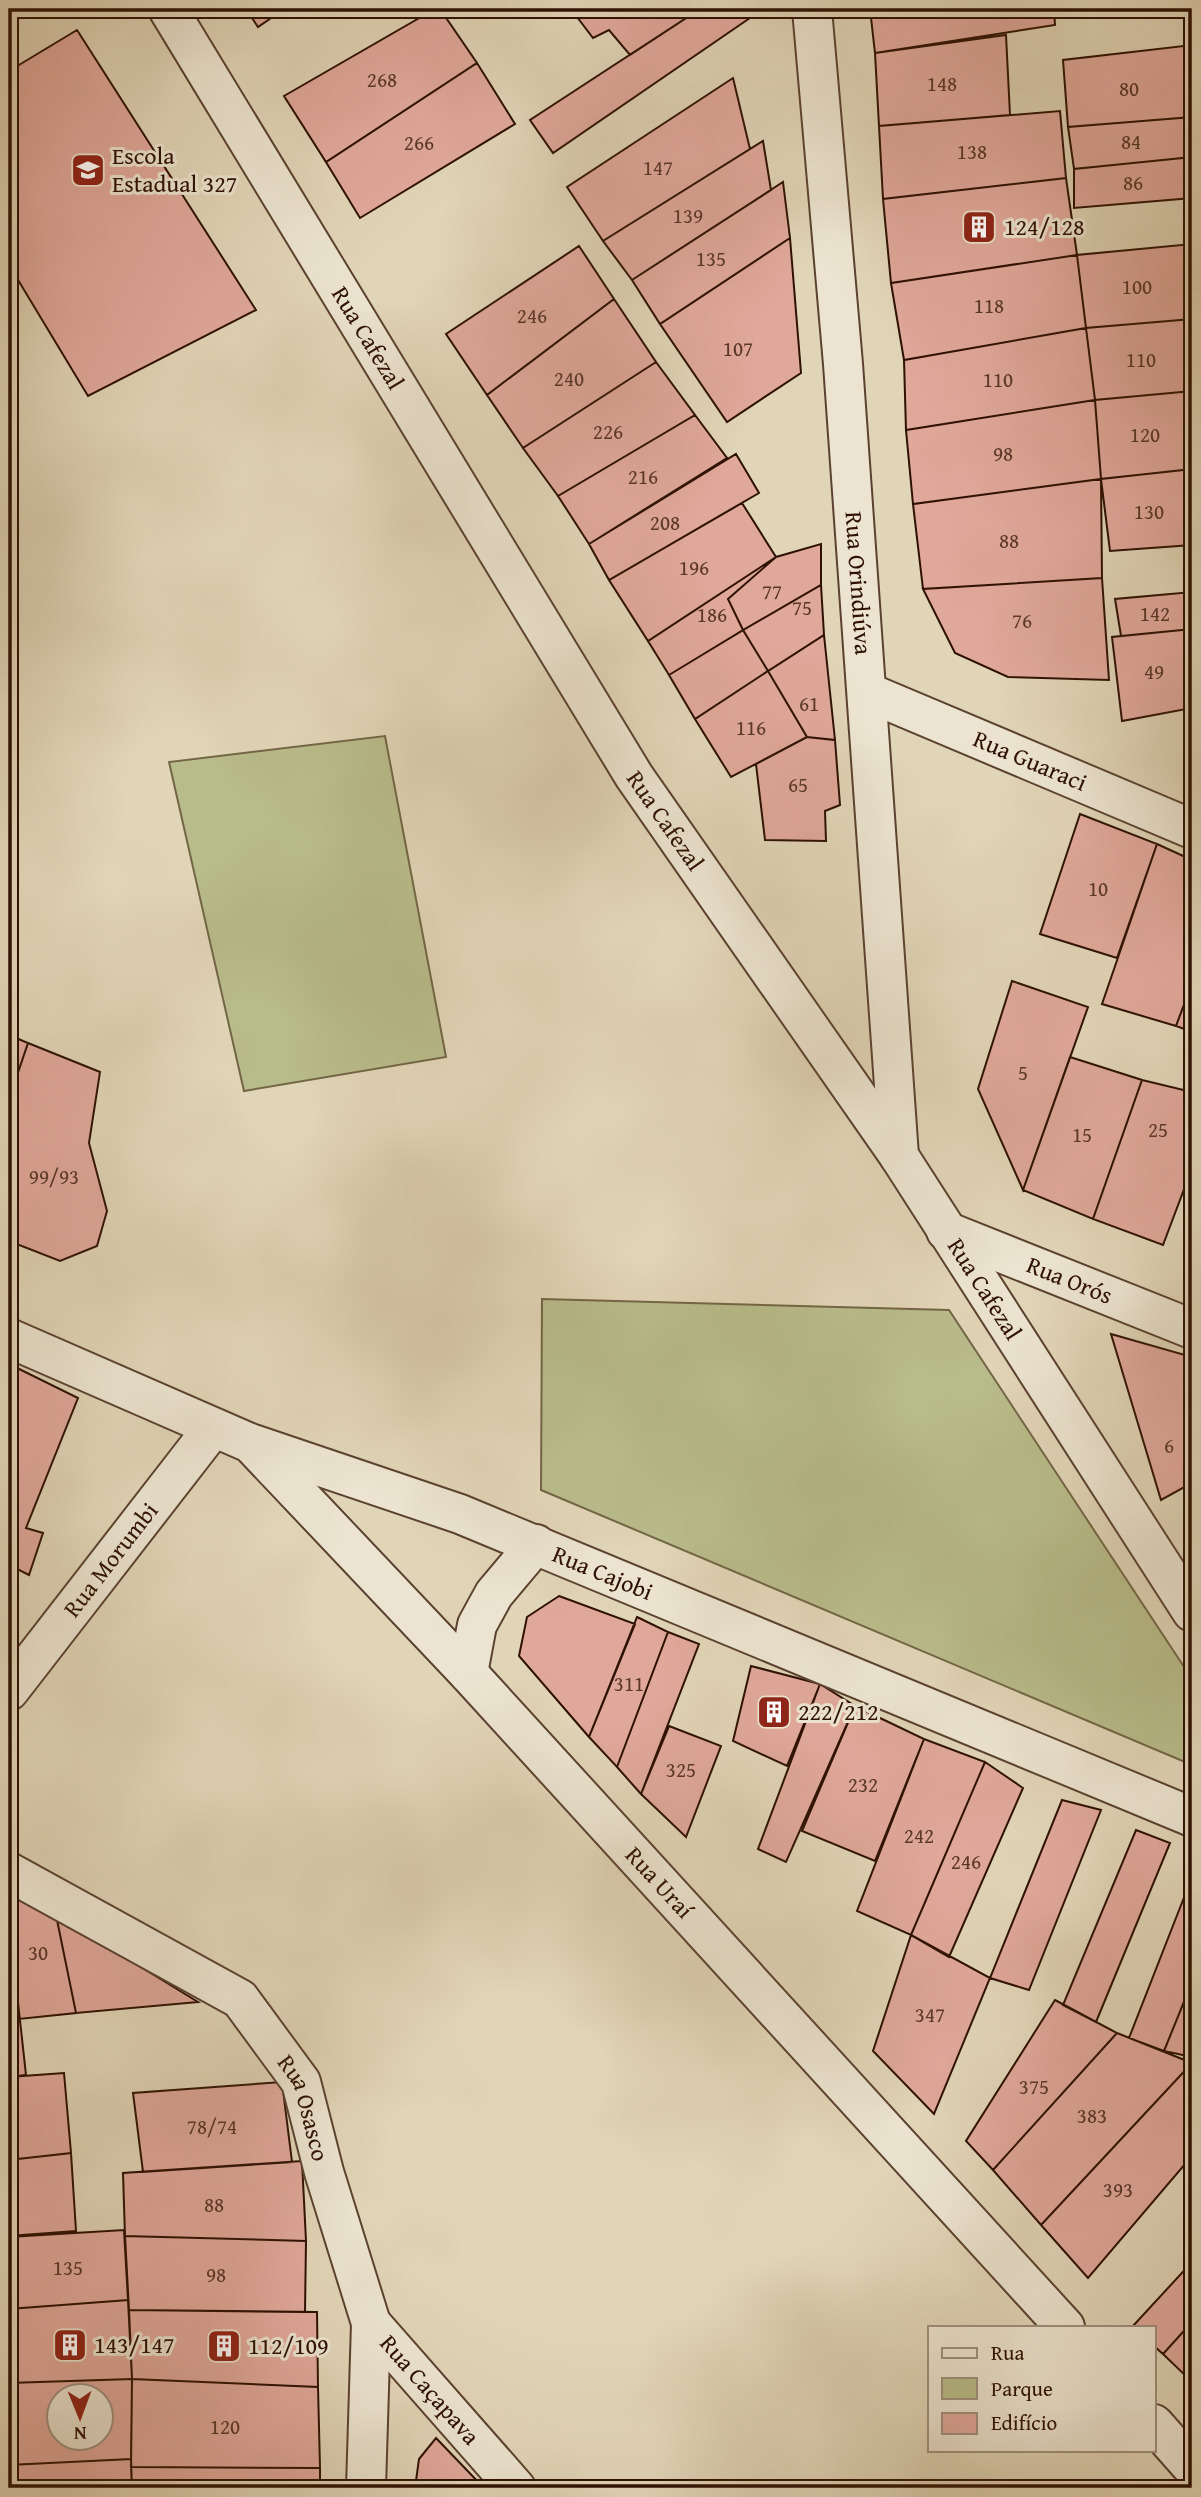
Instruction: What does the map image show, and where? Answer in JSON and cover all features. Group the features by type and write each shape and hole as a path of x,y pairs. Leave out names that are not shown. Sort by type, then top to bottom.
{"street":[{"name":"Rua Cafezal","path":"168,9 634,776 899,1156 1192,1612"},
{"name":"Rua Orindiúva","path":"812,9 867,692 899,1156"},
{"name":"Rua Guaraci","path":"867,692 1192,829"},
{"name":"Rua Orós","path":"946,1231 1192,1329"},
{"name":"Rua Cajobi","path":"9,1338 250,1443 460,1514 536,1544 1192,1816"},
{"name":"Rua Morumbi","path":"9,1691 213,1428"},
{"name":"Rua Uraí","path":"250,1443 468,1673 1064,2326"},
{"path":"468,1673 477,1625 495,1594 536,1544"},
{"name":"Rua Osasco","path":"9,1872 240,1999 301,2082 324,2172 370,2323 366,2488"},
{"name":"Rua Caçapava","path":"370,2323 516,2488"},
{"path":"1156,2426 1192,2466"}],"green space":[{"path":"385,736 446,1057 244,1091 169,762"},
{"path":"542,1299 949,1310 1192,1679 1192,1765 541,1490"}],"building":[{"path":"246,9 284,9 258,27"},
{"path":"435,9 440,9 477,63 326,162 284,96"},
{"path":"571,9 700,9 630,55 609,30 593,38"},
{"path":"700,9 763,9 553,153 530,120"},
{"path":"870,9 1054,9 1055,25 875,53"},
{"path":"1062,9 1137,9 1063,14"},
{"path":"77,30 256,310 88,396 9,265 9,71"},
{"path":"1006,35 1010,115 879,126 875,53"},
{"path":"1192,45 1192,117 1068,127 1063,60"},
{"path":"477,63 515,124 360,218 326,162"},
{"path":"733,78 750,149 603,241 567,187"},
{"path":"1060,111 1066,178 883,199 879,126"},
{"path":"1192,117 1192,157 1074,169 1068,127"},
{"path":"763,141 771,190 632,280 603,241"},
{"path":"1192,157 1192,198 1074,208 1074,169"},
{"name":"124/128","path":"1066,178 1077,255 891,283 883,199"},
{"path":"783,182 790,238 660,324 632,280"},
{"path":"790,238 801,373 727,422 660,324"},
{"path":"1192,244 1192,319 1086,328 1077,255"},
{"path":"579,246 614,299 487,395 446,334"},
{"path":"1077,255 1086,328 904,360 891,283"},
{"path":"614,299 656,362 523,448 487,395"},
{"path":"1192,319 1192,391 1095,400 1086,328"},
{"path":"1086,328 1095,400 906,430 904,360"},
{"path":"656,362 695,415 558,496 523,448"},
{"path":"1192,391 1192,469 1101,479 1095,400"},
{"path":"1095,400 1101,479 913,504 906,430"},
{"path":"695,415 727,458 589,544 558,496"},
{"path":"736,454 759,493 609,580 589,544"},
{"path":"1192,469 1192,545 1110,551 1101,479"},
{"path":"1101,479 1102,578 923,589 913,504"},
{"path":"742,503 776,557 648,641 609,580"},
{"path":"821,544 821,585 743,630 728,599 776,557"},
{"path":"776,557 728,599 743,630 669,675 648,641"},
{"path":"1102,578 1109,680 1008,677 955,653 923,589"},
{"path":"821,585 824,635 768,671 743,630"},
{"path":"1192,592 1192,629 1121,636 1115,599"},
{"path":"1192,629 1192,708 1122,721 1112,637"},
{"path":"743,630 768,671 695,719 669,675"},
{"path":"824,635 835,740 807,737 768,671"},
{"path":"768,671 807,737 731,777 695,719"},
{"path":"807,737 835,740 840,805 825,811 826,841 765,840 756,764"},
{"path":"1080,814 1157,844 1117,958 1040,934"},
{"path":"1157,844 1192,860 1192,983 1176,1026 1102,1004"},
{"path":"1012,981 1088,1007 1023,1190 978,1089"},
{"path":"1192,983 1192,1032 1176,1026"},
{"path":"9,1035 28,1043 9,1099"},
{"path":"28,1043 100,1072 89,1143 107,1211 97,1246 60,1261 9,1241 9,1099"},
{"path":"1070,1057 1142,1080 1093,1219 1023,1190"},
{"path":"1142,1080 1192,1092 1192,1168 1163,1245 1093,1219"},
{"path":"1111,1334 1185,1355 1192,1375 1192,1483 1161,1500"},
{"path":"9,1364 78,1398 26,1528 43,1533 29,1575 9,1565"},
{"path":"559,1596 635,1624 589,1737 519,1656 527,1617"},
{"path":"637,1617 668,1632 617,1767 589,1737"},
{"path":"668,1632 699,1644 641,1794 617,1767"},
{"name":"222/212","path":"751,1666 820,1684 787,1766 733,1741"},
{"path":"820,1684 855,1706 786,1862 758,1849"},
{"path":"855,1706 924,1739 875,1861 802,1831"},
{"path":"669,1726 721,1746 686,1837 641,1794"},
{"path":"924,1739 985,1762 911,1935 857,1911"},
{"path":"985,1762 1023,1788 949,1957 911,1935"},
{"path":"1062,1800 1101,1810 1029,1990 990,1978"},
{"path":"1136,1830 1170,1843 1096,2022 1063,2005"},
{"path":"1192,1877 1192,1982 1164,2051 1129,2038"},
{"path":"9,1888 56,1915 76,2013 19,2019 9,1922"},
{"path":"56,1915 198,2002 76,2013"},
{"path":"9,1922 16,1984 9,1985"},
{"path":"911,1935 990,1978 934,2114 873,2051"},
{"path":"1192,1982 1192,2057 1164,2051"},
{"path":"16,1984 26,2075 9,2077 9,1985"},
{"path":"1055,2000 1117,2033 993,2170 966,2141"},
{"path":"1117,2033 1192,2063 1041,2225 993,2170"},
{"path":"1192,2063 1192,2156 1088,2278 1041,2225"},
{"path":"64,2073 71,2153 9,2160 9,2077"},
{"path":"282,2082 292,2162 143,2172 133,2093"},
{"path":"71,2153 76,2231 9,2236 9,2160"},
{"path":"302,2161 306,2241 125,2236 123,2173"},
{"path":"124,2230 128,2300 9,2309 9,2237"},
{"path":"125,2236 306,2241 305,2312 129,2310"},
{"path":"1192,2262 1192,2322 1163,2354 1156,2348 1156,2326 1133,2326"},
{"name":"143/147","path":"128,2300 132,2379 9,2383 9,2309"},
{"name":"112/109","path":"129,2310 317,2312 318,2387 132,2379"},
{"path":"1192,2322 1192,2382 1163,2354"},
{"path":"132,2379 131,2459 9,2465 9,2383"},
{"path":"132,2379 318,2387 320,2468 131,2467"},
{"path":"436,2438 484,2488 415,2488 419,2459"},
{"path":"131,2459 132,2488 9,2488 9,2465"},
{"path":"131,2467 320,2468 320,2488 132,2488"}],"place":[{"name":"Escola Estadual 327","path":"88,170"},
{"name":"124/128","path":"979,227"},
{"name":"222/212","path":"774,1712"},
{"name":"143/147","path":"70,2345"},
{"name":"112/109","path":"224,2346"}]}
